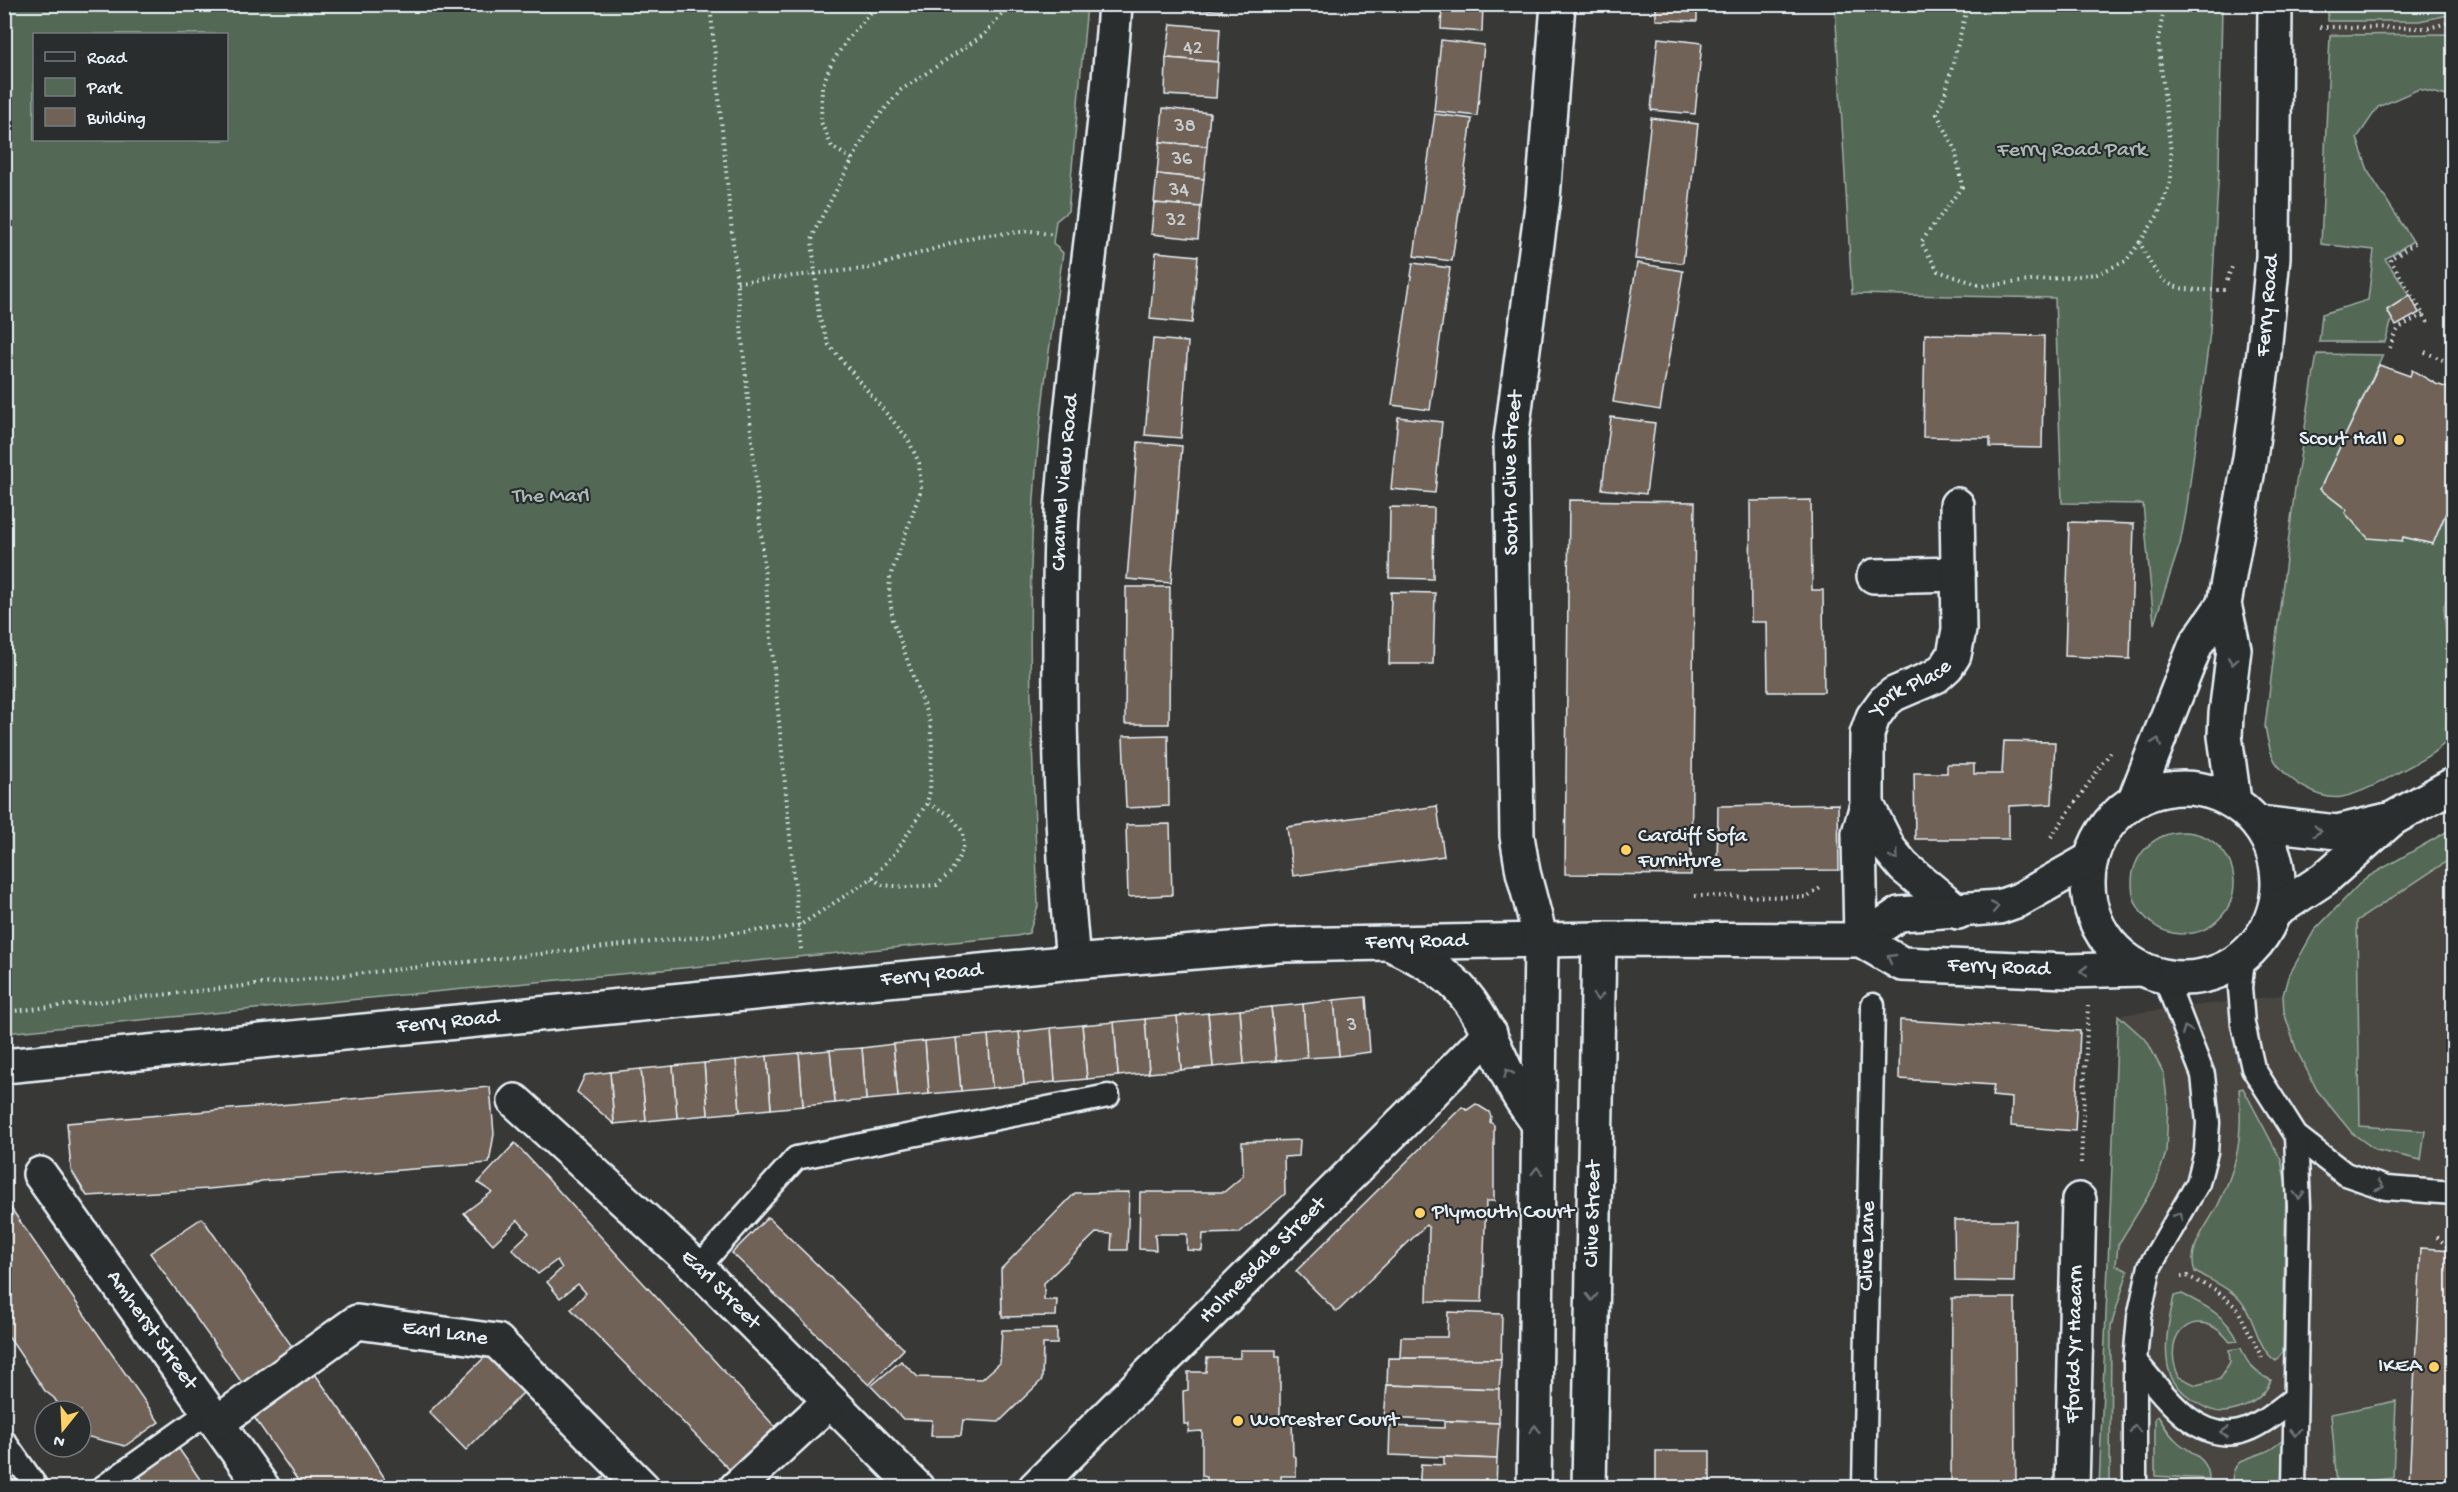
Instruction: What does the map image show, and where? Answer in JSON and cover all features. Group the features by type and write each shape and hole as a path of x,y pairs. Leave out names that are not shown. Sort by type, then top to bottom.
{"street":[{"name":"Channel View Road","path":"1072,962 1059,721 1060,536 1105,126 1115,4"},
{"name":"South Clive Street","path":"1541,940 1523,872 1517,836 1511,439 1543,198 1558,4"},
{"name":"Ferry Road","path":"2234,801 2225,736 2234,649 2224,604 2252,447 2273,256 2276,4"},
{"name":"York Place","path":"1861,940 1859,833 1867,805 1867,734 1873,717 1884,702 1894,694 1936,676 1947,666 1954,655 1959,630 1957,504"},
{"path":"1874,576 1958,574"},
{"name":"Ferry Road","path":"2136,797 2196,644 2224,604"},
{"path":"2274,912 2324,879 2392,819 2454,784"},
{"name":"Ferry Road","path":"4,1066 1072,962 1281,945 1599,939 1861,940 1902,964 2153,973 2186,979 2208,975 2243,958 2265,933 2278,902 2278,869 2275,852 2259,823 2234,801 2188,787 2136,797 2116,813 2097,840 2091,859 2087,892 2097,924 2116,951 2153,973"},
{"name":"York Place","path":"1867,805 1889,849 1904,867 1958,912"},
{"path":"2259,823 2337,832 2392,819"},
{"path":"1861,940 1899,915 1999,908 2019,900 2091,859"},
{"name":"Clive Street","path":"1589,1488 1599,939"},
{"path":"1534,1488 1541,940"},
{"path":"1388,943 1438,970 1457,986 1475,1008 1490,1033 1516,1091 1538,1123"},
{"name":"Holmesdale Street","path":"1035,1488 1402,1124 1490,1033"},
{"name":"Earl Street","path":"515,1101 698,1268 917,1488"},
{"name":"Amherst Street","path":"40,1174 263,1488"},
{"name":"Ffordd Yr Haearn","path":"2072,1488 2079,1200"},
{"name":"Earl Lane","path":"214,1416 357,1322 497,1341 644,1488"},
{"path":"736,1488 830,1401"}],"lane":[{"path":"2243,958 2240,988 2243,1024 2253,1068 2296,1136 2344,1174 2386,1188 2454,1193"},
{"path":"2134,1488 2134,1361 2139,1317 2150,1266 2198,1183 2206,1152 2208,1123 2203,1075 2153,973"},
{"name":"Clive Lane","path":"1864,1488 1873,1005"},
{"path":"698,1268 795,1158 1108,1096"},
{"path":"2294,1488 2299,1206 2296,1136"},
{"path":"2134,1361 2180,1411 2199,1427 2225,1433 2241,1432 2261,1422 2295,1398"},
{"path":"102,1488 214,1416"},
{"path":"4,1441 37,1488"}],"path":[{"path":"710,4 804,989"},
{"path":"852,159 832,147 821,122 822,87 831,64 841,48 878,4"},
{"path":"4,1012 799,926 872,878 896,852 927,803 930,791 932,743 930,723 893,620 889,592 890,577 921,490 919,463 908,439 829,345 819,317 812,240 816,228 871,125 901,90 984,34 1002,14 1007,4"},
{"path":"1968,4 1946,91 1937,114 1955,148 1962,187 1921,242 1938,271 1982,286 2097,274 2127,261 2158,215 2171,180 2171,153 2158,40 2165,4"},
{"path":"2320,27 2428,28 2454,21"},
{"path":"737,282 870,268 977,236 1030,231 1092,240"},
{"path":"2140,242 2150,264 2162,282 2190,290 2227,290"},
{"path":"2415,243 2390,259 2429,324"},
{"path":"2390,348 2394,333 2398,329 2424,314"},
{"path":"2425,352 2454,365"},
{"path":"2044,844 2068,814 2117,743"},
{"path":"872,878 882,885 907,887 936,885 951,872 963,849 963,832 950,815 927,803"},
{"path":"1695,896 1808,897 1823,886"},
{"path":"2079,1200 2088,997"},
{"path":"2437,1237 2450,1249"},
{"path":"2176,1277 2187,1276 2206,1286 2237,1308 2266,1362"}],"shaded area":[{"path":"2328,5 2453,5 2453,34 2330,35"},
{"path":"2453,828 2453,1487 2099,1488 2118,1015 2283,995 2288,977 2314,931 2364,879"}],"green space":[{"name":"The Marl","path":"4,5 1087,5 1068,211 1056,221 1053,243 1063,253 1043,397 1032,537 1030,642 1038,906 1029,933 1017,936 5,1033"},
{"name":"Ferry Road Park","path":"1835,5 2222,5 2219,166 2210,332 2186,513 2180,544 2154,624 2143,504 2062,503 2055,298 1852,294"},
{"path":"2328,5 2442,5 2449,15 2419,21 2328,21"},
{"path":"2453,34 2453,105 2447,96 2419,89 2378,107 2357,138 2369,173 2413,241 2385,259 2410,295 2387,310 2392,320 2385,342 2319,342 2322,314 2368,300 2374,250 2321,244 2330,35"},
{"path":"2317,354 2383,355 2320,489 2347,510 2402,541 2403,537 2432,544 2453,499 2453,580 2444,606 2446,631 2453,645 2453,734 2436,751 2415,763 2357,793 2342,797 2324,796 2304,788 2287,775 2273,757 2265,726 2295,488"},
{"path":"2453,828 2453,857 2357,921 2360,1126 2425,1131 2421,1160 2376,1150 2352,1133 2317,1090 2296,1049 2284,1012 2283,995 2288,977 2314,931 2364,879"},
{"path":"2183,832 2202,836 2219,847 2230,864 2234,883 2230,902 2219,919 2202,930 2183,934 2164,930 2147,919 2136,902 2132,883 2136,864 2147,847 2164,836"},
{"path":"2118,1015 2147,1041 2164,1074 2168,1107 2166,1153 2156,1183 2118,1245 2116,1265 2128,1271 2111,1326 2110,1487 2099,1488"},
{"path":"2243,1088 2281,1160 2286,1184 2283,1352 2276,1361 2264,1349 2250,1315 2240,1300 2195,1272 2193,1263 2193,1254 2199,1237 2221,1200 2234,1164 2240,1132 2239,1089"},
{"path":"2182,1294 2222,1318 2238,1341 2230,1342 2218,1330 2206,1324 2195,1323 2185,1328 2178,1336 2174,1347 2174,1361 2179,1377 2196,1385 2220,1379 2230,1362 2229,1350 2241,1348 2252,1367 2271,1380 2259,1398 2239,1409 2217,1411 2192,1400 2173,1381 2168,1365 2167,1335 2174,1296"},
{"path":"2396,1401 2393,1478 2337,1485 2331,1414"},
{"path":"2158,1416 2179,1443 2200,1458 2206,1467 2209,1479 2155,1476 2155,1418"},
{"path":"2283,1440 2282,1481 2232,1480 2233,1472 2239,1463 2269,1450"}],"building":[{"path":"1181,4 1222,4 1222,11 1181,8"},
{"path":"1442,4 1483,4 1482,32 1441,29"},
{"path":"1656,4 1697,4 1697,21 1656,20"},
{"path":"1171,24 1220,28 1218,62 1166,58"},
{"path":"1658,38 1702,43 1695,114 1651,110"},
{"path":"1441,40 1484,45 1477,116 1434,111"},
{"path":"1166,58 1218,62 1216,98 1165,95"},
{"path":"1163,108 1210,113 1207,146 1160,142"},
{"path":"1435,114 1472,119 1452,261 1414,256"},
{"path":"1651,118 1698,124 1683,263 1635,259"},
{"path":"1160,142 1207,146 1204,179 1157,174"},
{"path":"1157,174 1204,179 1201,207 1154,203"},
{"path":"1154,203 1201,207 1198,239 1151,234"},
{"path":"1156,252 1198,256 1192,323 1150,319"},
{"path":"1413,263 1450,268 1430,410 1392,405"},
{"path":"1637,263 1683,271 1660,410 1613,402"},
{"path":"2410,295 2419,313 2396,326 2387,310"},
{"path":"1925,334 2044,336 2042,448 1990,447 1990,438 1923,437"},
{"path":"1153,339 1188,342 1181,438 1145,435"},
{"name":"Scout Hall","path":"2379,365 2410,376 2412,370 2436,384 2454,390 2454,493 2433,544 2403,537 2402,541 2368,538 2345,513 2347,510 2320,489"},
{"path":"1398,417 1442,422 1435,493 1391,489"},
{"path":"1611,417 1655,423 1646,494 1602,489"},
{"path":"1138,442 1182,446 1171,583 1127,579"},
{"path":"1569,500 1695,502 1691,875 1565,874"},
{"path":"1811,500 1812,590 1823,590 1824,692 1768,692 1767,622 1751,622 1750,501"},
{"path":"1390,507 1434,508 1433,579 1389,578"},
{"path":"2069,522 2134,524 2130,659 2065,656"},
{"path":"1126,587 1170,587 1169,724 1125,724"},
{"path":"1391,592 1435,593 1433,664 1389,664"},
{"path":"1168,735 1169,806 1126,808 1123,736"},
{"path":"2004,741 2055,742 2052,804 2009,806 2009,839 1915,839 1914,773 1947,773 1947,764 1974,764 1974,774 2002,774"},
{"path":"1838,804 1839,870 1717,871 1718,806"},
{"path":"1437,806 1444,856 1293,876 1287,827"},
{"path":"1170,824 1172,895 1128,897 1126,825"},
{"path":"1366,997 1370,1052 1339,1056 1334,1000"},
{"path":"1334,1000 1339,1056 1307,1058 1303,1004"},
{"path":"1303,1004 1307,1058 1276,1061 1271,1007"},
{"path":"1271,1007 1276,1061 1244,1064 1240,1010"},
{"path":"1240,1010 1244,1064 1213,1067 1208,1013"},
{"path":"1208,1013 1213,1067 1181,1070 1177,1016"},
{"path":"1177,1016 1181,1070 1149,1073 1145,1019"},
{"path":"1145,1019 1149,1073 1118,1076 1114,1022"},
{"path":"1900,1020 2080,1031 2075,1131 2011,1126 2012,1098 1992,1096 1994,1085 1899,1079"},
{"path":"1114,1022 1118,1076 1087,1079 1082,1025"},
{"path":"1082,1025 1087,1079 1055,1082 1051,1028"},
{"path":"1051,1028 1055,1082 1024,1085 1019,1032"},
{"path":"1019,1032 1024,1085 992,1088 988,1035"},
{"path":"988,1035 992,1088 961,1091 956,1038"},
{"path":"956,1038 961,1091 929,1094 925,1041"},
{"path":"925,1041 929,1094 898,1097 893,1044"},
{"path":"893,1044 898,1097 866,1100 862,1048"},
{"path":"862,1048 866,1100 835,1103 830,1050"},
{"path":"830,1050 835,1103 803,1106 799,1053"},
{"path":"799,1053 803,1106 771,1109 767,1056"},
{"path":"767,1056 771,1109 740,1112 736,1060"},
{"path":"736,1060 740,1112 708,1115 704,1063"},
{"path":"704,1063 708,1115 677,1118 673,1066"},
{"path":"673,1066 677,1118 646,1121 641,1069"},
{"path":"641,1069 646,1121 614,1124 610,1072"},
{"path":"610,1072 614,1124 577,1092 585,1075"},
{"path":"490,1087 494,1134 489,1163 261,1181 250,1185 208,1189 87,1196 71,1170 67,1123"},
{"name":"Plymouth Court","path":"1476,1104 1489,1112 1490,1122 1494,1125 1494,1201 1486,1201 1482,1302 1427,1301 1429,1228 1426,1225 1337,1312 1296,1271 1462,1107 1467,1110"},
{"path":"1300,1140 1299,1156 1284,1157 1285,1194 1239,1233 1203,1234 1202,1251 1187,1250 1187,1234 1155,1234 1156,1250 1139,1249 1140,1192 1224,1192 1243,1176 1242,1142"},
{"path":"515,1143 777,1429 730,1470 571,1309 586,1293 578,1284 560,1298 547,1282 562,1268 557,1260 538,1274 512,1249 529,1233 518,1220 493,1244 464,1213 492,1192 478,1183"},
{"path":"1129,1192 1127,1250 1111,1250 1112,1234 1096,1233 1044,1283 1044,1300 1057,1300 1056,1316 1002,1317 1001,1269 1075,1193"},
{"path":"8,1204 159,1422 125,1446 93,1438 93,1399 55,1399 45,1391 4,1330 4,1207"},
{"path":"768,1217 904,1349 869,1385 732,1253"},
{"path":"202,1218 298,1355 247,1390 150,1253"},
{"path":"1954,1220 2016,1220 2014,1282 1955,1281"},
{"name":"IKEA","path":"2421,1248 2454,1250 2454,1488 2373,1488 2409,1484"},
{"path":"1952,1298 2015,1298 2016,1488 1951,1488"},
{"path":"1448,1312 1502,1314 1501,1359 1400,1358 1401,1337 1447,1337"},
{"path":"1057,1329 1057,1344 1043,1344 1042,1380 999,1422 963,1420 961,1436 931,1436 932,1420 903,1419 871,1386 901,1361 918,1377 982,1379 1000,1363 1002,1330"},
{"name":"Worcester Court","path":"1240,1350 1276,1350 1276,1357 1280,1357 1280,1418 1292,1417 1293,1456 1296,1457 1296,1476 1281,1476 1281,1488 1207,1488 1207,1477 1202,1476 1202,1431 1188,1432 1189,1424 1184,1424 1183,1391 1188,1390 1188,1372 1206,1372 1207,1358 1240,1358"},
{"path":"491,1351 528,1388 466,1450 429,1412"},
{"path":"1388,1358 1501,1359 1499,1389 1387,1385"},
{"path":"315,1374 391,1488 303,1488 247,1407 287,1379"},
{"path":"1387,1385 1499,1389 1499,1423 1384,1418"},
{"path":"1444,1421 1499,1423 1497,1459 1389,1455 1390,1426 1444,1428"},
{"path":"177,1446 206,1488 136,1488 144,1482 137,1473"},
{"path":"1656,1451 1710,1451 1710,1488 1656,1488"},
{"path":"1444,1457 1497,1459 1496,1488 1419,1488 1421,1464 1444,1465"},
{"path":"610,1470 627,1488 591,1488"}],"place":[{"name":"Scout Hall","path":"2399,440"},
{"name":"Cardiff Sofa Furniture","path":"1626,850"},
{"name":"Plymouth Court","path":"1420,1213"},
{"name":"IKEA","path":"2434,1367"},
{"name":"Worcester Court","path":"1238,1421"}]}
